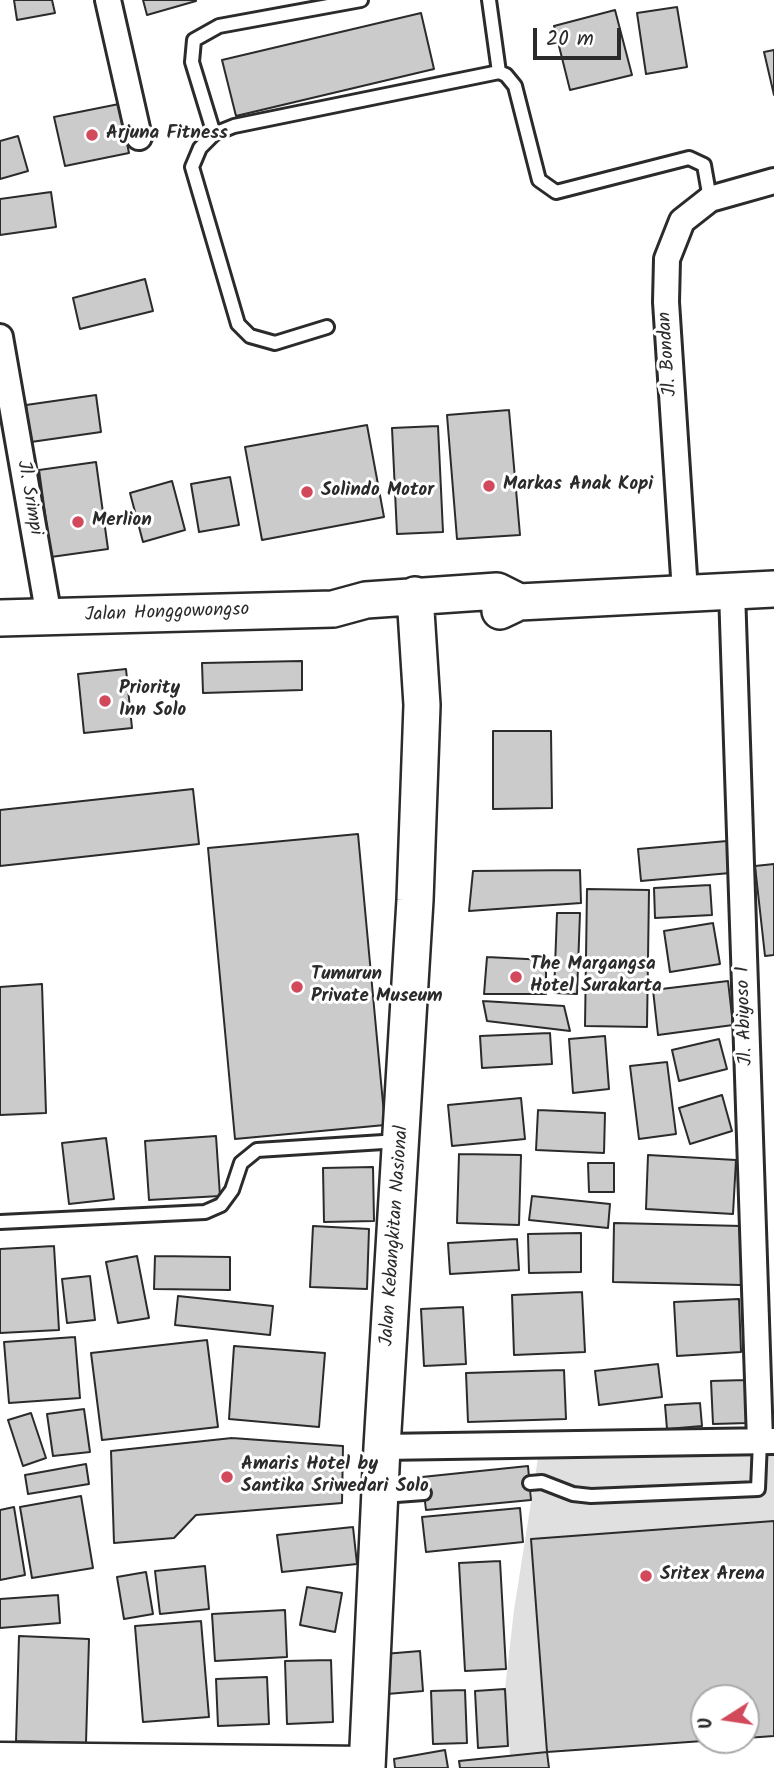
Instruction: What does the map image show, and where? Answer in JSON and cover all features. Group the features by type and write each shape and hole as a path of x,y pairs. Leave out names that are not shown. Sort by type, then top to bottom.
{"main road":[{"name":"Jalan Honggowongso","path":"0,618 333,609 367,619 425,607 495,613 519,601 774,589"},
{"name":"Jalan Kebangkitan Nasional","path":"367,1765 379,1497 403,1141 425,607"}],"street":[{"path":"108,0 139,138"},
{"name":"Jl. Bondan","path":"685,592 666,302 667,259 682,221 710,199 774,181"},
{"name":"Jl. Srimpi","path":"0,337 49,617"},
{"name":"Jl. Abiyoso 1","path":"732,591 767,1441"},
{"path":"382,1447 767,1441"},
{"path":"0,1759 367,1765"}],"lane":[{"path":"214,134 192,62 194,40 219,26 361,0"},
{"path":"489,0 499,72"},
{"path":"327,327 275,343 250,336 238,324 192,167 200,148 214,134 234,126 499,72 506,75 514,86 538,180 556,192 689,158 704,165 710,199"},
{"path":"0,1222 205,1212 221,1205 232,1190 241,1163 257,1150 403,1141"},
{"path":"530,1483 542,1482 573,1494 591,1496 758,1489 767,1441"},
{"path":"379,1497 424,1493"}],"shaded area":[{"name":"Sritex Arena","path":"774,1452 774,1736 760,1717 760,1684 690,1684 690,1742 510,1755 505,1689 514,1610 538,1458"}],"building":[{"path":"14,0 52,0 55,13 17,20"},
{"path":"143,0 196,0 196,1 147,15"},
{"path":"677,7 687,67 646,74 637,13"},
{"path":"615,10 632,75 570,90 554,26"},
{"path":"421,13 434,69 236,116 222,60"},
{"path":"774,50 774,95 764,52"},
{"name":"Arjuna Fitness","path":"119,104 129,153 65,166 54,117"},
{"path":"18,136 28,171 0,179 0,141"},
{"path":"51,192 56,227 0,235 0,199"},
{"path":"145,279 153,311 80,329 73,298"},
{"path":"96,395 101,432 31,442 26,405"},
{"path":"509,410 520,535 457,539 447,415"},
{"path":"367,425 384,517 262,540 245,447"},
{"path":"438,426 443,532 397,534 392,428"},
{"path":"96,462 108,549 51,557 39,470"},
{"path":"230,477 239,525 199,532 191,484"},
{"path":"172,481 185,530 143,542 130,493"},
{"path":"302,661 302,690 203,693 202,663"},
{"name":"Priority Inn Solo","path":"126,669 132,728 84,733 78,674"},
{"path":"493,731 551,731 552,808 493,809"},
{"path":"193,789 199,844 0,866 0,810"},
{"name":"Tumurun Private Museum","path":"358,834 385,1125 235,1139 208,848"},
{"path":"727,841 730,873 641,881 638,849"},
{"path":"774,864 774,955 765,956 755,866"},
{"path":"580,870 581,903 469,911 473,871"},
{"path":"710,885 712,915 655,918 654,888"},
{"path":"587,889 649,890 647,1027 585,1026"},
{"path":"557,913 580,913 577,994 554,993"},
{"path":"713,923 720,964 670,972 664,931"},
{"name":"The Margangsa Hotel Surakarta","path":"487,957 546,960 546,994 484,994"},
{"path":"728,981 733,1025 658,1035 653,990"},
{"path":"42,984 46,1113 0,1115 0,987"},
{"path":"483,1001 564,1006 570,1031 487,1021"},
{"path":"550,1033 552,1064 482,1068 480,1036"},
{"path":"605,1036 609,1089 573,1093 569,1039"},
{"path":"719,1039 727,1069 679,1081 672,1050"},
{"path":"667,1062 676,1134 639,1139 630,1066"},
{"path":"722,1095 732,1131 690,1144 679,1108"},
{"path":"521,1098 525,1139 452,1146 448,1105"},
{"path":"538,1110 605,1113 604,1153 536,1150"},
{"path":"216,1136 220,1196 149,1200 145,1141"},
{"path":"106,1138 114,1199 69,1204 62,1143"},
{"path":"459,1154 521,1155 519,1225 457,1223"},
{"path":"648,1155 736,1160 733,1214 646,1209"},
{"path":"588,1163 614,1163 614,1192 589,1192"},
{"path":"373,1167 374,1221 324,1222 323,1168"},
{"path":"532,1196 610,1204 608,1228 529,1220"},
{"path":"614,1223 742,1226 741,1285 613,1282"},
{"path":"313,1226 369,1229 367,1289 310,1287"},
{"path":"581,1233 581,1272 529,1273 528,1234"},
{"path":"517,1239 519,1270 450,1274 448,1243"},
{"path":"54,1246 59,1330 0,1333 0,1249"},
{"path":"137,1256 149,1318 118,1323 106,1262"},
{"path":"155,1256 230,1257 230,1290 154,1289"},
{"path":"90,1276 95,1320 67,1323 62,1279"},
{"path":"582,1292 585,1352 514,1355 512,1295"},
{"path":"178,1296 273,1306 270,1335 175,1325"},
{"path":"739,1299 741,1352 677,1356 674,1302"},
{"path":"463,1307 466,1364 424,1366 421,1309"},
{"path":"75,1337 80,1398 9,1403 4,1342"},
{"path":"207,1340 218,1427 102,1440 91,1353"},
{"path":"234,1346 325,1353 319,1427 229,1419"},
{"path":"658,1364 662,1397 599,1405 595,1371"},
{"path":"564,1370 566,1419 468,1422 466,1373"},
{"path":"746,1380 748,1423 713,1424 711,1381"},
{"path":"700,1403 702,1426 667,1429 665,1405"},
{"path":"84,1409 90,1452 53,1456 47,1414"},
{"path":"31,1413 46,1458 23,1466 8,1420"},
{"name":"Amaris Hotel by Santika Sriwedari Solo","path":"232,1438 343,1446 342,1503 196,1515 174,1538 114,1543 111,1451"},
{"path":"86,1464 89,1484 28,1494 25,1475"},
{"path":"528,1466 531,1500 426,1510 422,1477"},
{"path":"81,1496 93,1568 32,1578 20,1507"},
{"path":"14,1507 25,1575 0,1580 0,1510"},
{"path":"520,1508 523,1542 426,1552 422,1517"},
{"name":"Sritex Arena","path":"774,1521 774,1736 760,1737 760,1684 690,1684 690,1742 547,1752 531,1539"},
{"path":"353,1527 357,1564 282,1572 277,1535"},
{"path":"500,1561 506,1669 465,1671 459,1563"},
{"path":"205,1566 209,1609 160,1614 155,1571"},
{"path":"146,1572 153,1614 124,1619 117,1577"},
{"path":"307,1587 342,1593 335,1632 300,1625"},
{"path":"58,1595 60,1623 0,1628 0,1599"},
{"path":"285,1610 287,1657 215,1661 212,1614"},
{"path":"201,1621 209,1717 143,1722 135,1626"},
{"path":"19,1636 89,1639 86,1743 16,1741"},
{"path":"420,1651 423,1691 387,1694 384,1654"},
{"path":"331,1660 333,1722 287,1724 285,1661"},
{"path":"267,1677 269,1724 218,1726 216,1679"},
{"path":"505,1689 508,1746 478,1748 475,1691"},
{"path":"465,1690 467,1743 433,1744 431,1691"},
{"path":"445,1750 448,1768 395,1768 394,1759"},
{"path":"547,1752 549,1768 460,1768 459,1761"}],"place":[{"name":"Arjuna Fitness","path":"92,135"},
{"name":"Markas Anak Kopi","path":"489,486"},
{"name":"Solindo Motor","path":"307,492"},
{"name":"Merlion","path":"78,522"},
{"name":"Priority Inn Solo","path":"105,701"},
{"name":"The Margangsa Hotel Surakarta","path":"516,977"},
{"name":"Tumurun Private Museum","path":"297,987"},
{"name":"Amaris Hotel by Santika Sriwedari Solo","path":"227,1477"},
{"name":"Sritex Arena","path":"646,1576"}]}
